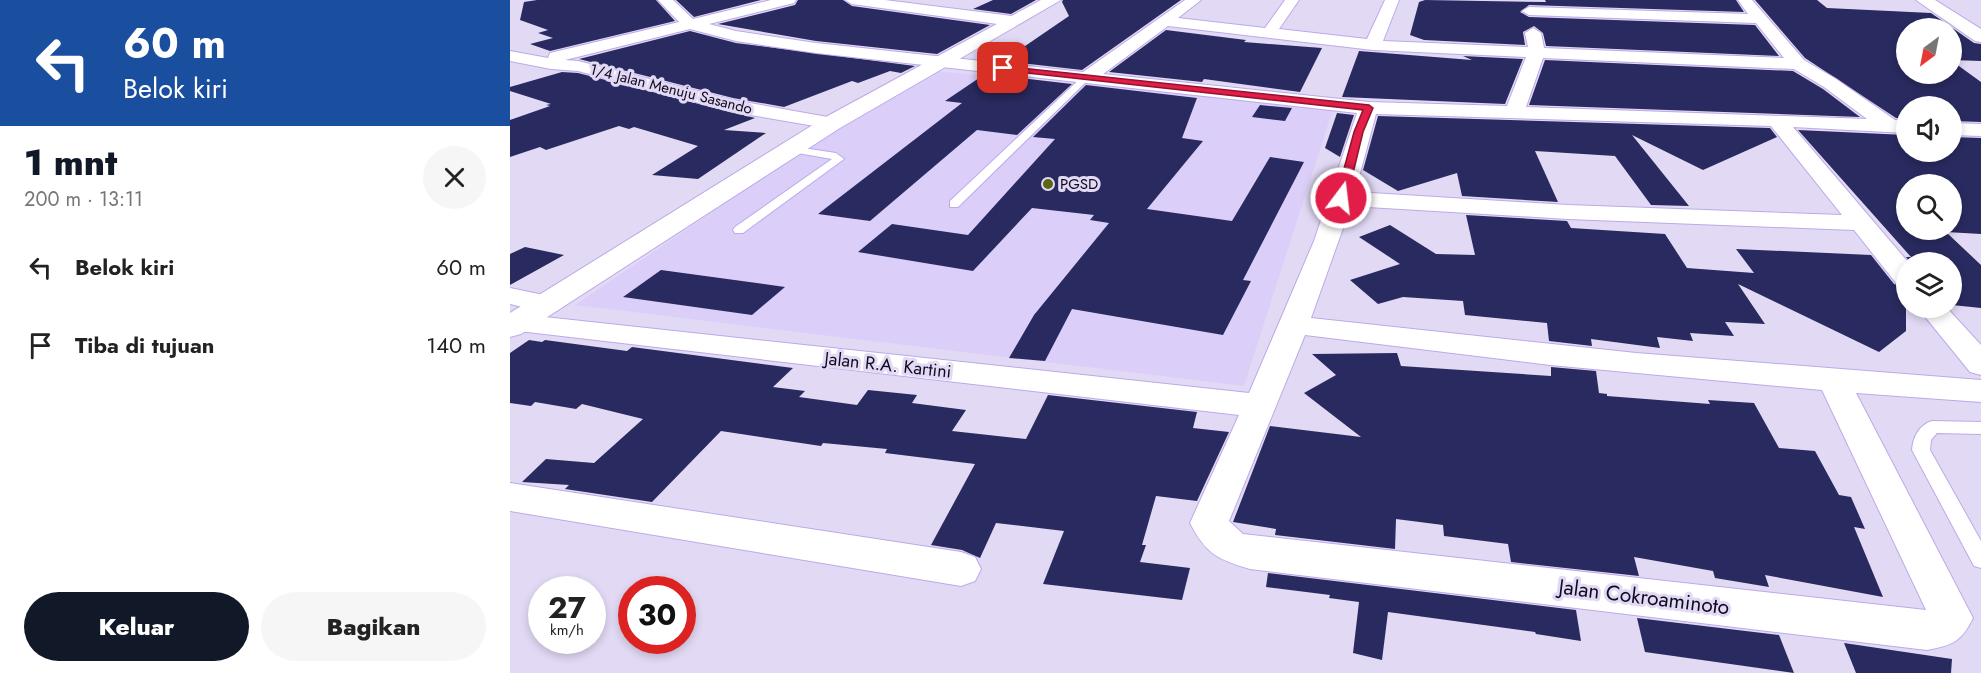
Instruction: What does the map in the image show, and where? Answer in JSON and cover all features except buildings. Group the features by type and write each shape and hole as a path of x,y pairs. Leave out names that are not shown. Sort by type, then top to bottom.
{"street":[{"path":"665,0 690,24 736,36 939,62 1369,108 1778,120 1896,127"},
{"path":"519,74 545,63 789,0"},
{"path":"852,0 1012,21"},
{"path":"512,316 548,304 832,123 1053,0"},
{"path":"1087,77 1194,0"},
{"path":"1269,33 1292,0"},
{"path":"1373,45 1392,0"},
{"path":"1745,0 1798,64 1896,125"},
{"path":"1924,0 1981,37"},
{"path":"1514,112 1537,51 1528,6 1760,19"},
{"path":"1163,21 1373,45 1798,64"},
{"name":"1/4 Jalan Menuju Sasando","path":"510,56 545,63 578,66 733,106 832,123"},
{"path":"1260,406 1341,198 1359,132 1369,108"},
{"path":"1778,120 1896,265"},
{"path":"1962,129 1981,130"},
{"path":"1341,198 1568,212 1861,223"},
{"name":"Jalan R.A. Kartini","path":"512,316 1260,406"},
{"path":"1941,318 1981,365"},
{"path":"1292,324 1409,340 1834,382 1981,391"},
{"name":"Jalan Cokroaminoto","path":"1260,406 1209,523 1219,539 1230,547 1250,552 1927,630 1943,627 1951,618 1834,382"},
{"path":"510,497 961,569"}],"lane":[{"path":"954,204 1087,77"},
{"path":"739,230 839,159 836,156 790,149"},
{"path":"1981,428 1932,428 1922,439 1922,450 1981,560"}],"shaded area":[{"path":"922,70 1334,106 1244,386 575,305"}],"place":[{"name":"PGSD","path":"1048,184"}],"route":[{"path":"1003,68 1369,108 1359,132 1341,198"}]}
